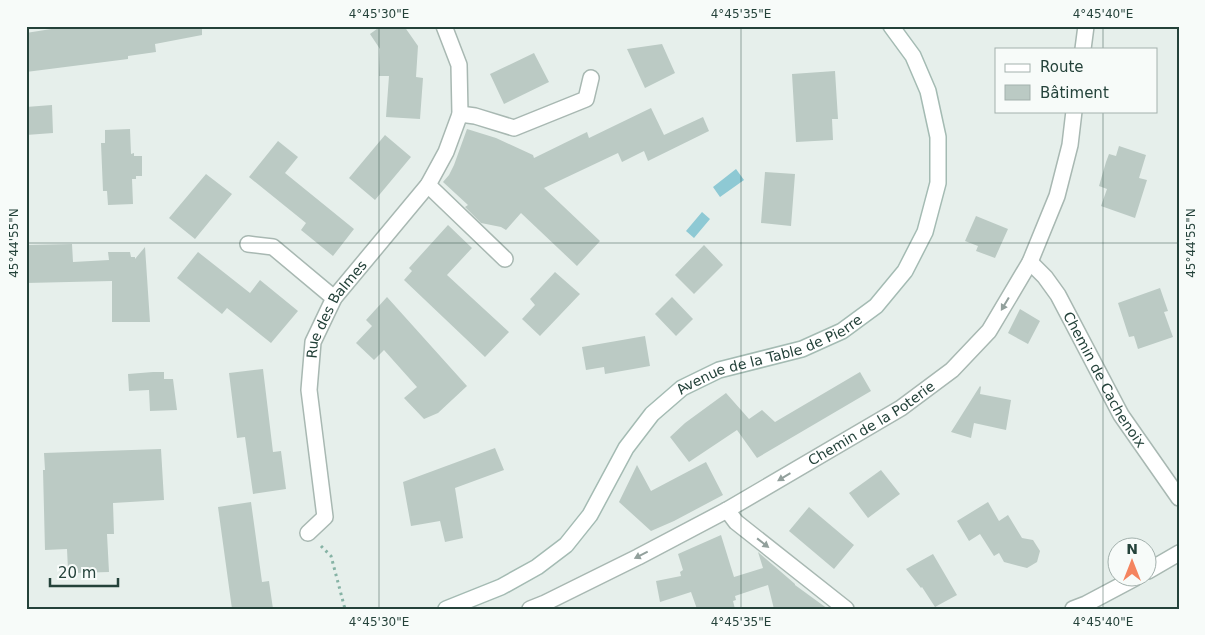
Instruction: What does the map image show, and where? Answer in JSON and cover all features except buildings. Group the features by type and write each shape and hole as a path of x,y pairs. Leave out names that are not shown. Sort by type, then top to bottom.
{"street":[{"name":"Rue des Balmes","path":"308,533 325,517 309,390 313,342 334,298 428,185 446,152 460,114 459,65 444,26"},
{"name":"Avenue de la Table de Pierre","path":"446,609 501,588 537,567 566,545 590,514 626,448 652,414 682,388 719,370 802,348 842,332 876,306 905,271 925,232 938,183 938,137 928,91 912,56 891,26"},
{"path":"1083,48 1086,26"},
{"path":"460,114 475,116 514,128 586,99 591,78"},
{"name":"Chemin de la Poterie","path":"530,609 727,510 901,408 952,370 989,331 1030,262 1057,196 1070,145 1074,112"},
{"path":"428,185 505,259"},
{"path":"248,244 273,247 334,298"},
{"name":"Chemin de Cachenoix","path":"1030,262 1058,295 1122,415 1179,498"},
{"path":"727,510 736,522 846,609"},
{"path":"1158,566 1179,554"},
{"path":"1073,609 1116,588"}],"path":[{"path":"308,533 331,556 344,609"}],"water":[{"path":"736,169 744,180 720,197 713,187"},
{"path":"702,212 710,219 694,238 686,231"}]}
